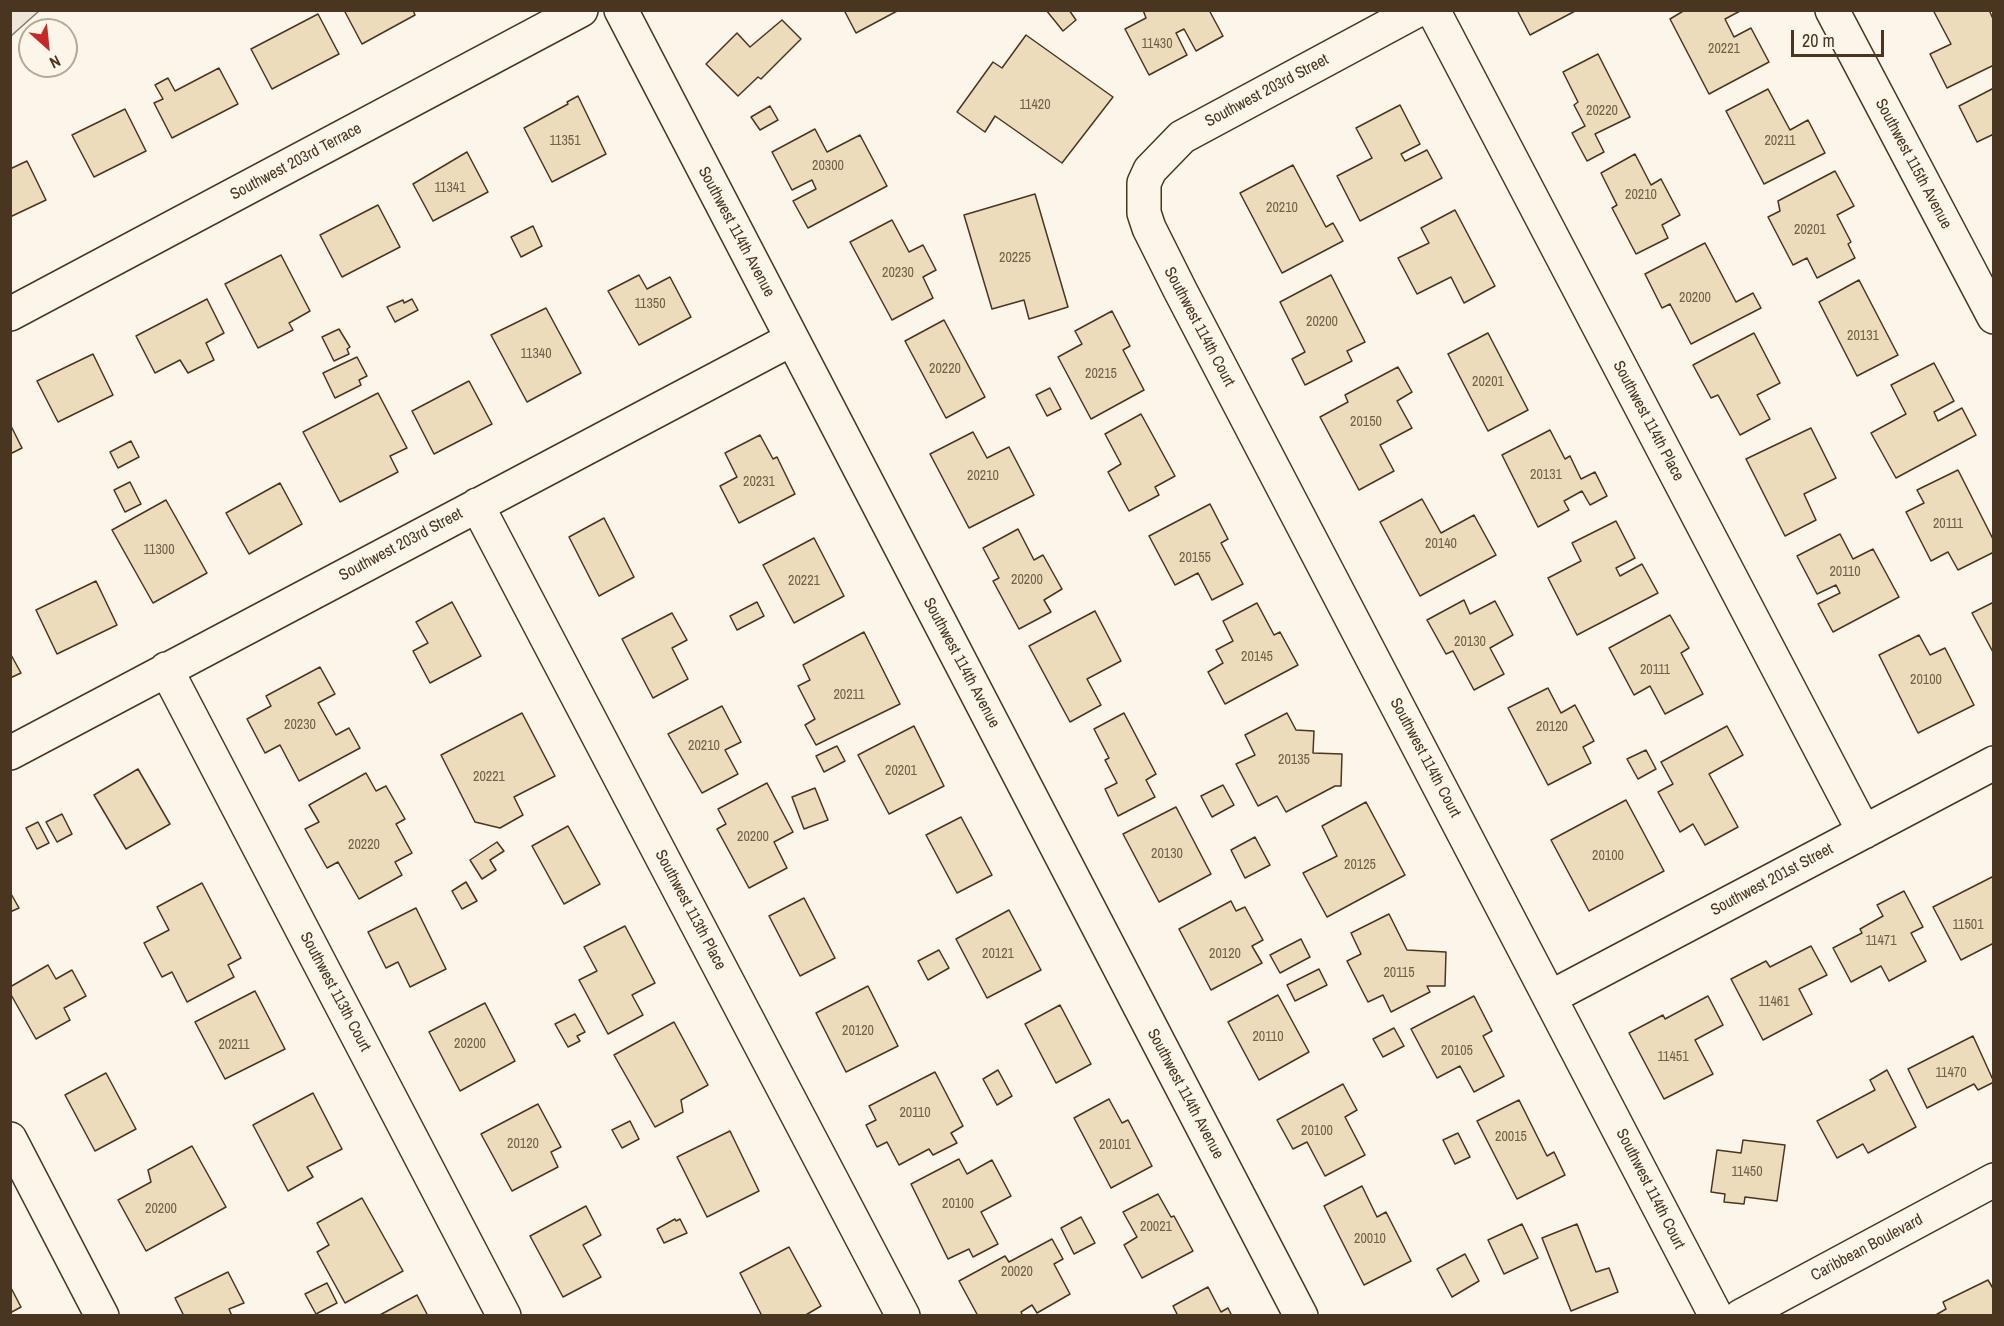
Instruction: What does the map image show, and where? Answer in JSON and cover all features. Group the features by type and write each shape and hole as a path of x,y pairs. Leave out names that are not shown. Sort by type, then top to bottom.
{"street":[{"name":"Southwest 203rd Terrace","path":"10,314 581,10"},
{"name":"Southwest 114th Avenue","path":"621,10 1300,1316"},
{"name":"Southwest 203rd Street","path":"1143,197 1150,170 1182,137 1418,10"},
{"name":"Southwest 114th Place","path":"1433,10 1864,832"},
{"name":"Southwest 115th Avenue","path":"1832,10 1994,318"},
{"name":"Southwest 114th Court","path":"1143,197 1149,228 1169,270 1716,1316"},
{"name":"Southwest 203rd Street","path":"10,753 792,339"},
{"name":"Southwest 113th Place","path":"477,505 903,1316"},
{"name":"Southwest 113th Court","path":"166,669 504,1316"},
{"name":"Southwest 201st Street","path":"1551,997 1994,763"},
{"path":"10,1139 102,1316"},
{"name":"Caribbean Boulevard","path":"1741,1316 1994,1180"}],"shaded area":[{"path":"11,10 39,10 31,18 18,18 18,30 11,36"}],"building":[{"path":"344,10 413,10 415,15 362,44"},
{"path":"844,10 899,10 856,33"},
{"path":"1046,10 1069,10 1076,20 1063,31"},
{"path":"1143,10 1209,10 1223,36 1196,51 1184,29 1176,33 1187,55 1149,75 1125,29 1146,18"},
{"path":"1517,10 1577,10 1530,35"},
{"path":"1685,10 1742,10 1725,19 1734,37 1751,28 1769,62 1709,94 1670,19"},
{"path":"1933,10 1989,10 1994,21 1994,65 1947,88 1930,54 1951,44"},
{"path":"318,14 339,54 272,89 251,49"},
{"path":"782,20 801,39 761,79 758,77 738,96 706,64 737,33 750,47"},
{"path":"1026,35 1113,97 1062,163 995,116 985,132 957,112 993,62 1002,68"},
{"path":"1598,54 1630,117 1595,134 1604,152 1587,161 1572,133 1585,126 1574,105 1578,102 1563,72"},
{"path":"219,68 238,104 172,138 154,103 163,99 155,85 168,78 175,91"},
{"path":"1994,88 1994,134 1977,142 1959,106"},
{"path":"1768,89 1790,130 1808,120 1825,153 1764,184 1726,111"},
{"path":"578,96 606,154 552,182 524,128"},
{"path":"1400,105 1420,144 1401,154 1405,161 1427,150 1442,178 1360,221 1337,176 1372,158 1356,128"},
{"path":"770,106 778,120 760,130 751,117"},
{"path":"125,109 146,151 94,177 72,135"},
{"path":"815,129 827,152 860,135 887,186 808,228 793,201 816,189 812,180 792,190 772,152"},
{"path":"467,152 488,192 433,221 413,184"},
{"path":"1635,154 1651,185 1661,179 1680,215 1662,225 1668,238 1636,254 1612,208 1617,205 1601,173"},
{"path":"27,161 46,200 10,217 10,169"},
{"path":"1293,165 1326,227 1333,223 1343,241 1282,273 1240,193"},
{"path":"1835,171 1854,206 1837,215 1851,242 1848,244 1855,258 1817,278 1807,258 1793,265 1768,217 1780,211 1778,201"},
{"path":"1035,194 1068,307 1029,319 1024,300 992,309 964,215"},
{"path":"378,205 400,247 342,277 320,235"},
{"path":"1455,210 1495,286 1464,303 1451,277 1417,294 1398,258 1429,243 1421,228"},
{"path":"892,220 909,252 923,245 936,270 923,277 933,298 892,320 850,242"},
{"path":"533,226 542,246 521,257 511,237"},
{"path":"1705,243 1736,302 1753,293 1761,308 1691,344 1670,304 1662,308 1645,274"},
{"path":"281,255 310,311 289,323 293,330 258,348 225,284"},
{"path":"639,275 647,289 670,277 691,317 639,345 608,291"},
{"path":"1331,275 1365,342 1347,351 1352,361 1305,385 1292,359 1305,352 1280,302"},
{"path":"1859,280 1898,355 1857,376 1819,302"},
{"path":"207,299 224,333 206,343 214,360 188,373 180,360 155,373 136,336"},
{"path":"412,299 418,310 395,322 387,307"},
{"path":"546,308 581,373 527,402 491,335"},
{"path":"1112,311 1130,346 1123,350 1144,390 1091,419 1058,357 1082,344 1075,331"},
{"path":"944,320 985,397 946,418 905,341"},
{"path":"339,329 350,347 347,349 349,354 334,361 322,337"},
{"path":"1488,333 1528,410 1488,431 1448,354"},
{"path":"1754,333 1780,383 1757,395 1770,419 1740,435 1718,395 1711,398 1693,365"},
{"path":"93,354 113,395 58,422 37,381"},
{"path":"357,357 367,376 359,380 361,385 335,398 323,373"},
{"path":"1934,363 1954,401 1934,412 1938,421 1962,408 1976,435 1896,478 1871,433 1906,414 1891,385"},
{"path":"1398,367 1412,392 1397,401 1412,428 1380,445 1394,471 1359,490 1320,417 1348,402 1345,395"},
{"path":"469,381 492,424 434,454 412,411"},
{"path":"1050,388 1061,409 1047,416 1036,395"},
{"path":"378,393 407,448 390,456 398,472 340,502 303,432"},
{"path":"1141,414 1175,476 1155,487 1159,495 1129,511 1108,472 1121,464 1105,434"},
{"path":"10,424 22,448 10,454"},
{"path":"1811,428 1836,478 1804,494 1816,520 1785,536 1746,459"},
{"path":"1550,430 1565,459 1570,456 1581,479 1595,472 1607,496 1590,505 1582,491 1564,501 1569,510 1538,527 1502,455"},
{"path":"973,432 987,458 1009,447 1034,495 969,528 930,454"},
{"path":"760,435 773,459 777,457 795,494 739,523 720,486 737,477 725,453"},
{"path":"131,441 139,457 118,468 110,452"},
{"path":"1958,470 1994,541 1994,552 1958,570 1948,552 1931,561 1906,512 1924,503 1917,490"},
{"path":"130,482 141,504 125,512 114,490"},
{"path":"280,483 302,524 249,554 226,513"},
{"path":"1422,499 1441,533 1474,515 1496,555 1420,596 1380,522"},
{"path":"166,500 207,573 153,603 112,530"},
{"path":"1210,504 1228,539 1221,543 1243,584 1212,600 1198,573 1175,585 1149,536"},
{"path":"604,518 634,577 599,596 569,537"},
{"path":"1616,521 1635,558 1616,568 1620,576 1642,564 1658,593 1577,635 1548,578 1581,561 1572,543"},
{"path":"1018,529 1034,560 1043,555 1062,589 1044,600 1051,612 1019,629 993,581 999,578 983,548"},
{"path":"1840,534 1853,559 1873,549 1899,597 1833,632 1818,604 1840,593 1836,585 1817,594 1797,556"},
{"path":"814,538 844,596 794,623 763,565"},
{"path":"96,581 117,625 57,654 36,610"},
{"path":"1464,600 1470,614 1495,601 1513,635 1490,648 1504,674 1474,690 1453,651 1446,654 1427,620"},
{"path":"452,602 481,656 430,683 413,651 428,643 416,622"},
{"path":"757,602 764,616 737,630 730,616"},
{"path":"1994,602 1994,654 1972,613"},
{"path":"1257,603 1274,635 1280,632 1298,665 1225,704 1208,672 1223,663 1216,650 1233,641 1223,621"},
{"path":"1095,611 1121,661 1087,679 1101,705 1070,722 1029,646"},
{"path":"672,613 687,640 672,648 688,679 653,698 622,639"},
{"path":"1670,615 1689,648 1681,653 1703,694 1665,714 1650,686 1634,695 1609,648"},
{"path":"864,632 900,704 816,745 805,725 815,719 798,686 810,680 803,665"},
{"path":"1919,635 1930,655 1945,648 1974,705 1918,733 1879,655"},
{"path":"10,653 21,673 10,678"},
{"path":"320,667 335,694 318,703 336,735 349,728 360,748 299,781 280,745 265,753 247,719 271,706 266,696"},
{"path":"1548,688 1561,713 1575,705 1594,741 1583,747 1591,763 1548,785 1508,708"},
{"path":"722,706 741,742 725,750 738,774 702,793 668,734"},
{"path":"522,713 555,776 514,797 523,815 500,828 475,822 441,755"},
{"path":"1124,713 1156,774 1146,780 1155,797 1118,816 1105,789 1117,783 1105,760 1109,758 1094,729"},
{"path":"1287,713 1296,730 1314,731 1313,753 1342,754 1341,786 1335,786 1286,812 1277,796 1258,806 1236,764 1255,755 1245,735"},
{"path":"914,726 944,786 889,814 858,755"},
{"path":"1727,726 1743,755 1709,774 1738,827 1705,845 1693,824 1680,832 1658,792 1673,784 1661,762"},
{"path":"837,746 845,761 824,772 816,756"},
{"path":"1646,750 1656,769 1638,779 1627,759"},
{"path":"138,769 170,824 126,849 94,795"},
{"path":"366,773 376,791 386,786 405,819 396,824 412,853 395,862 402,875 359,899 338,862 327,868 305,829 319,822 309,805"},
{"path":"767,783 793,832 774,842 787,868 749,888 717,829 726,824 718,809"},
{"path":"1223,785 1234,805 1212,817 1201,796"},
{"path":"815,788 828,820 804,829 792,797"},
{"path":"1626,800 1664,871 1589,911 1551,840"},
{"path":"1366,802 1405,875 1327,917 1303,873 1337,856 1322,826"},
{"path":"1176,807 1211,874 1159,902 1123,834"},
{"path":"62,814 72,834 57,842 46,822"},
{"path":"961,817 992,875 957,893 926,835"},
{"path":"38,822 49,843 37,849 26,828"},
{"path":"568,826 600,884 564,904 532,846"},
{"path":"1255,837 1270,865 1245,878 1231,850"},
{"path":"497,842 504,851 490,860 496,870 482,879 470,860"},
{"path":"1994,876 1994,943 1961,960 1933,907"},
{"path":"466,882 477,901 462,909 452,891"},
{"path":"202,883 241,958 228,965 234,977 187,1002 172,972 162,977 144,943 169,930 157,907"},
{"path":"1904,891 1923,927 1911,933 1926,961 1889,981 1881,966 1851,982 1833,948 1862,933 1860,929 1883,916 1877,905"},
{"path":"10,892 19,908 10,912"},
{"path":"804,898 835,958 800,976 769,916"},
{"path":"1231,901 1236,911 1245,907 1263,940 1252,946 1262,963 1211,990 1179,929"},
{"path":"416,908 446,969 410,987 398,962 386,968 368,932"},
{"path":"1009,910 1041,970 987,998 956,939"},
{"path":"1389,914 1407,950 1446,952 1445,986 1427,986 1430,992 1391,1012 1383,995 1368,1002 1347,961 1361,954 1351,933"},
{"path":"625,926 655,983 632,995 643,1015 608,1034 579,980 597,971 584,947"},
{"path":"1301,939 1310,957 1280,973 1270,955"},
{"path":"1811,946 1827,975 1799,989 1812,1014 1763,1040 1731,979 1766,961 1770,967"},
{"path":"939,950 949,968 928,980 918,961"},
{"path":"48,965 56,979 72,970 86,996 64,1008 70,1020 36,1039 10,993 10,987"},
{"path":"1319,969 1327,985 1295,1001 1287,985"},
{"path":"868,986 898,1046 846,1072 816,1013"},
{"path":"255,991 285,1049 225,1079 195,1022"},
{"path":"1278,995 1309,1052 1259,1080 1228,1022"},
{"path":"1474,996 1492,1031 1483,1036 1504,1076 1474,1092 1460,1066 1437,1078 1411,1029"},
{"path":"1708,996 1723,1025 1695,1040 1713,1074 1664,1099 1629,1033 1663,1015 1665,1019"},
{"path":"485,1003 515,1061 460,1091 429,1032"},
{"path":"1060,1005 1091,1064 1056,1083 1025,1024"},
{"path":"575,1014 585,1032 577,1036 580,1041 568,1047 555,1024"},
{"path":"674,1022 708,1085 681,1100 683,1112 655,1127 614,1055"},
{"path":"1394,1028 1404,1046 1383,1057 1373,1039"},
{"path":"1973,1036 1994,1082 1978,1090 1974,1084 1927,1108 1908,1069"},
{"path":"998,1070 1012,1096 997,1105 983,1079"},
{"path":"1887,1070 1916,1127 1868,1153 1863,1144 1837,1158 1817,1121 1875,1090 1870,1080"},
{"path":"935,1072 963,1126 951,1133 957,1143 933,1155 929,1149 899,1165 887,1142 877,1147 866,1125 876,1120 869,1106"},
{"path":"106,1073 136,1129 95,1151 65,1095"},
{"path":"1343,1084 1357,1110 1345,1117 1365,1155 1325,1176 1307,1142 1293,1149 1277,1120"},
{"path":"313,1093 342,1149 307,1167 313,1177 288,1191 253,1125"},
{"path":"1109,1099 1122,1123 1128,1120 1152,1166 1111,1188 1074,1118"},
{"path":"1519,1100 1547,1156 1554,1152 1565,1175 1517,1199 1477,1121"},
{"path":"538,1104 561,1147 551,1152 558,1167 512,1191 481,1134"},
{"path":"630,1121 639,1139 622,1148 612,1130"},
{"path":"730,1131 759,1191 707,1217 677,1157"},
{"path":"1458,1133 1470,1157 1455,1164 1443,1140"},
{"path":"1743,1140 1785,1145 1777,1201 1745,1197 1744,1204 1724,1202 1725,1194 1711,1192 1717,1150 1741,1153"},
{"path":"192,1146 226,1207 146,1251 118,1200 151,1182 148,1170"},
{"path":"959,1159 967,1174 992,1160 1011,1196 981,1212 998,1244 973,1257 969,1249 948,1259 911,1184"},
{"path":"1362,1186 1377,1217 1386,1212 1411,1261 1364,1285 1324,1206"},
{"path":"1158,1194 1171,1217 1174,1216 1193,1251 1142,1278 1124,1245 1137,1237 1123,1212"},
{"path":"362,1198 403,1271 345,1303 317,1252 329,1245 317,1223"},
{"path":"586,1206 601,1235 583,1245 601,1277 563,1297 530,1236"},
{"path":"1081,1217 1095,1243 1074,1254 1061,1228"},
{"path":"675,1219 676,1221 680,1219 687,1233 664,1243 657,1229"},
{"path":"1522,1224 1538,1258 1504,1274 1488,1240"},
{"path":"1577,1224 1596,1272 1609,1268 1618,1292 1571,1311 1542,1238"},
{"path":"1052,1239 1063,1259 1054,1264 1070,1294 1037,1313 1032,1305 1021,1312 1023,1316 978,1316 959,1281 1005,1256 1009,1262"},
{"path":"789,1247 821,1306 804,1316 762,1316 740,1273"},
{"path":"1465,1254 1479,1281 1452,1297 1437,1269"},
{"path":"228,1272 244,1303 229,1309 232,1316 184,1316 175,1298"},
{"path":"1988,1280 1994,1290 1994,1315 1934,1316 1946,1309 1943,1302"},
{"path":"327,1283 337,1303 316,1314 305,1294"},
{"path":"10,1286 21,1307 10,1313"},
{"path":"1208,1287 1221,1312 1228,1308 1232,1316 1178,1316 1173,1306"},
{"path":"417,1295 428,1316 378,1316"}]}
